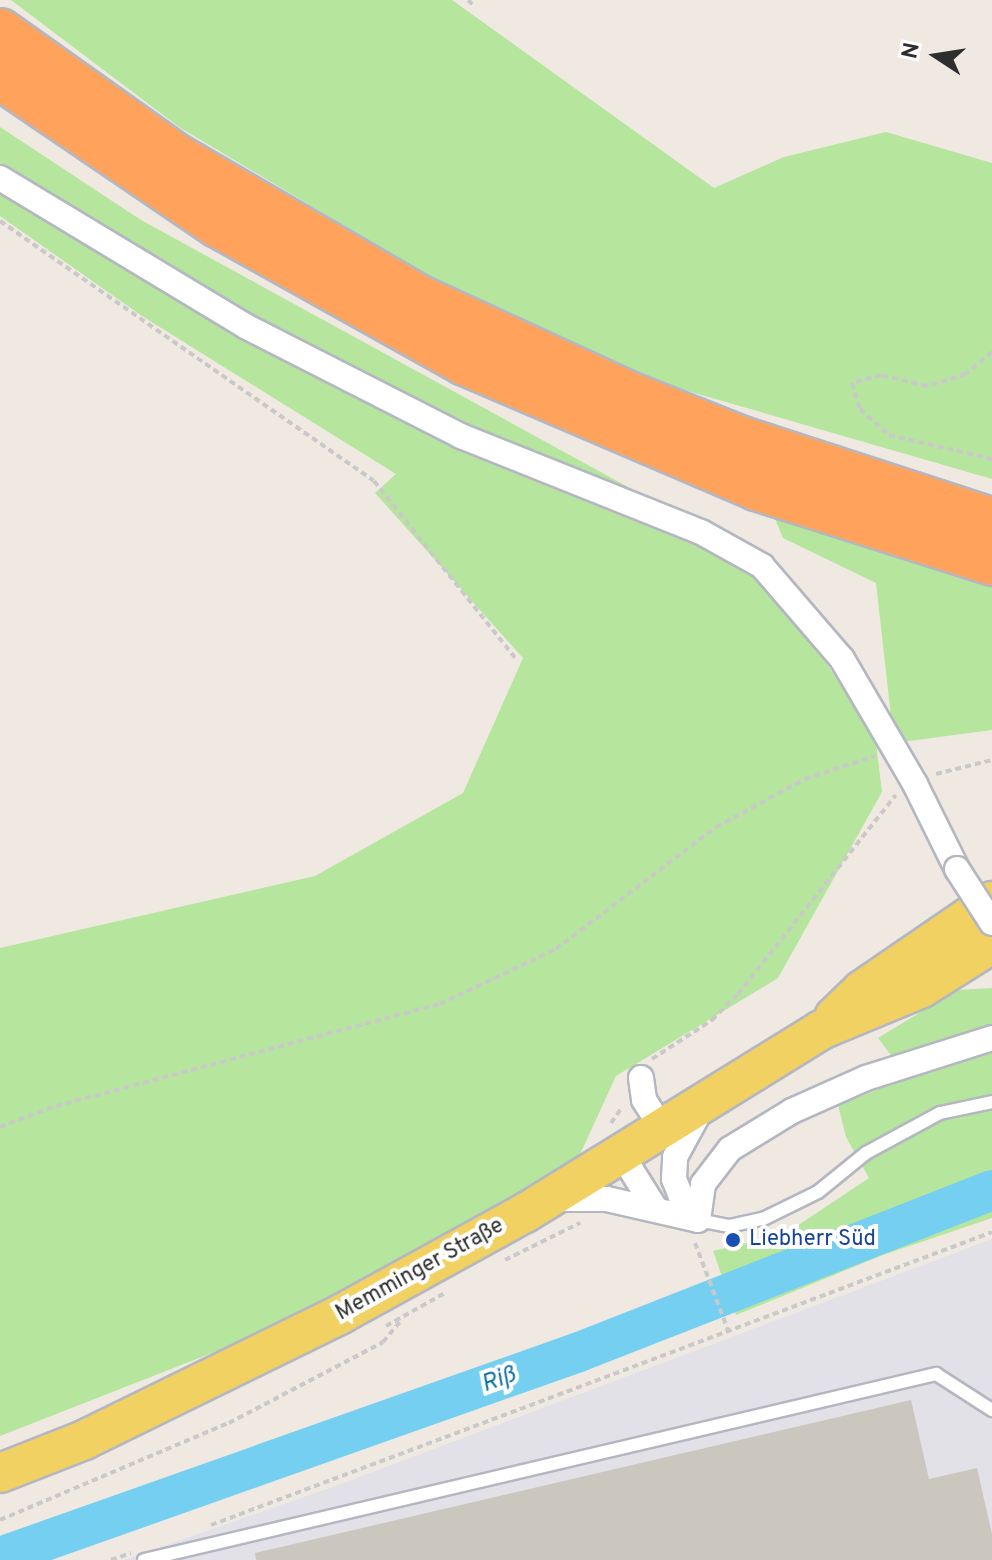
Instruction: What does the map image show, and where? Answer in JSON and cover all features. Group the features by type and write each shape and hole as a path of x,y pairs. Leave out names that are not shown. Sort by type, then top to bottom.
{"highway":[{"path":"0,31 199,170 420,298 624,392 742,439 992,520"},
{"path":"0,77 218,225 465,363 743,482 992,563"}],"main road":[{"path":"821,1030 862,990 992,901"},
{"path":"821,1030 922,988 992,944"},
{"name":"Memminger Straße","path":"0,1473 84,1440 272,1350 548,1200 661,1126 821,1030"}],"street":[{"path":"0,178 247,327 461,436 701,532 762,566 842,659 892,750 915,784 957,869 992,923"},
{"path":"692,1230 703,1184 730,1149 792,1111 866,1078 992,1038"},
{"path":"641,1078 644,1100 661,1126"},
{"path":"692,1230 674,1179 675,1157 709,1097"},
{"path":"620,1152 655,1208"},
{"path":"548,1200 607,1199 655,1208 692,1230"}],"lane":[{"path":"692,1230 763,1219 818,1192 866,1153 940,1113 992,1102"},
{"path":"141,1555 936,1374 992,1410"}],"path":[{"path":"0,221 374,481 517,660"},
{"path":"992,352 966,374 927,386 881,375 852,383 860,409 889,435 992,459"},
{"path":"0,1127 56,1106 440,1004 556,949 716,827 805,779 892,750"},
{"path":"641,1078 648,1062 712,1020 738,994 891,797 915,784 992,760"},
{"path":"497,1265 580,1223 594,1221"},
{"path":"692,1230 728,1330"},
{"path":"208,1526 992,1232"},
{"path":"0,1520 229,1423 383,1342 404,1318 448,1292"},
{"path":"111,1560 141,1555"}],"shaded area":[{"path":"992,1239 992,1560 124,1560 338,1485"}],"green space":[{"path":"11,0 452,0 714,188 784,157 886,132 992,163 992,479 646,379 470,301 179,127"},
{"path":"0,127 141,220 659,504 777,591 875,735 882,792 778,978 616,1076 576,1163 314,1313 0,1436 0,948 315,876 463,793 523,658 375,493 396,474 142,316 0,216"},
{"path":"773,514 992,577 992,730 894,743 876,583 783,538"},
{"path":"992,988 992,1218 883,1255 736,1315 713,1251 785,1234 869,1178 846,1137 838,1105 908,1078 878,1038 957,990"}],"building":[{"path":"911,1400 929,1479 977,1468 992,1534 992,1560 256,1560 255,1553"}],"waterway":[{"name":"Riß","path":"0,1557 579,1352 992,1190"}],"place":[{"name":"Liebherr Süd","path":"733,1240"}]}
